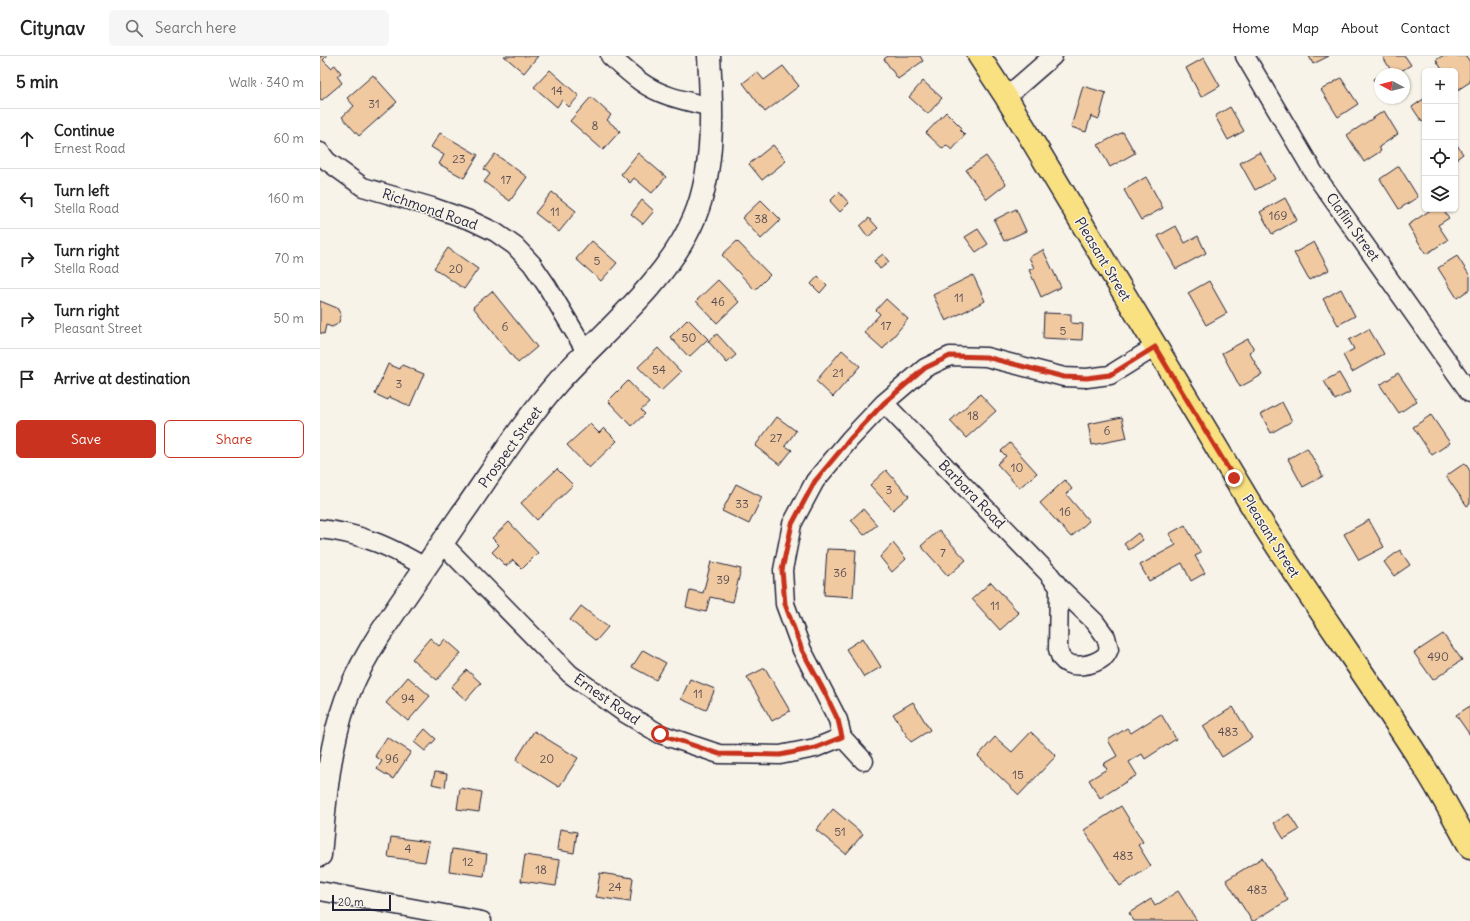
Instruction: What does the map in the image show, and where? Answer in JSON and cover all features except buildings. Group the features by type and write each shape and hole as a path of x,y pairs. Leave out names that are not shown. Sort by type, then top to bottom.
{"main road":[{"name":"Pleasant Street","path":"979,56 1006,97 1155,347 1286,561 1404,736 1428,774 1470,847"}],"street":[{"path":"610,56 641,82 659,92 679,100 711,107"},
{"name":"Prospect Street","path":"320,855 332,751 345,702 365,658 425,567 537,408 567,372 625,313 661,271 677,250 697,213 708,163 711,136 709,56"},
{"path":"1006,97 1053,56"},
{"name":"Claflin Street","path":"1245,56 1314,173 1470,393"},
{"name":"Richmond Road","path":"320,152 327,160 363,187 432,207 472,221 495,232 515,246 532,264 547,286 587,353"},
{"path":"864,761 842,737 838,720 802,650 785,604 782,570 792,524 815,481 850,439 884,403 925,368 950,356 986,357 1064,377 1087,378 1110,375 1155,347"},
{"name":"Barbara Road","path":"884,403 1044,568 1059,587"},
{"path":"320,529 342,532 370,540 400,553 425,567"},
{"name":"Ernest Road","path":"442,543 570,674 623,712 660,734 719,754 780,755 815,748 842,737"},
{"path":"320,890 482,921"}],"route":[{"path":"660,734 719,754 780,755 815,748 842,737 838,720 802,650 785,604 782,570 792,524 815,481 850,439 884,403 925,368 950,356 986,357 1064,377 1087,378 1110,375 1155,347 1234,478"}]}
